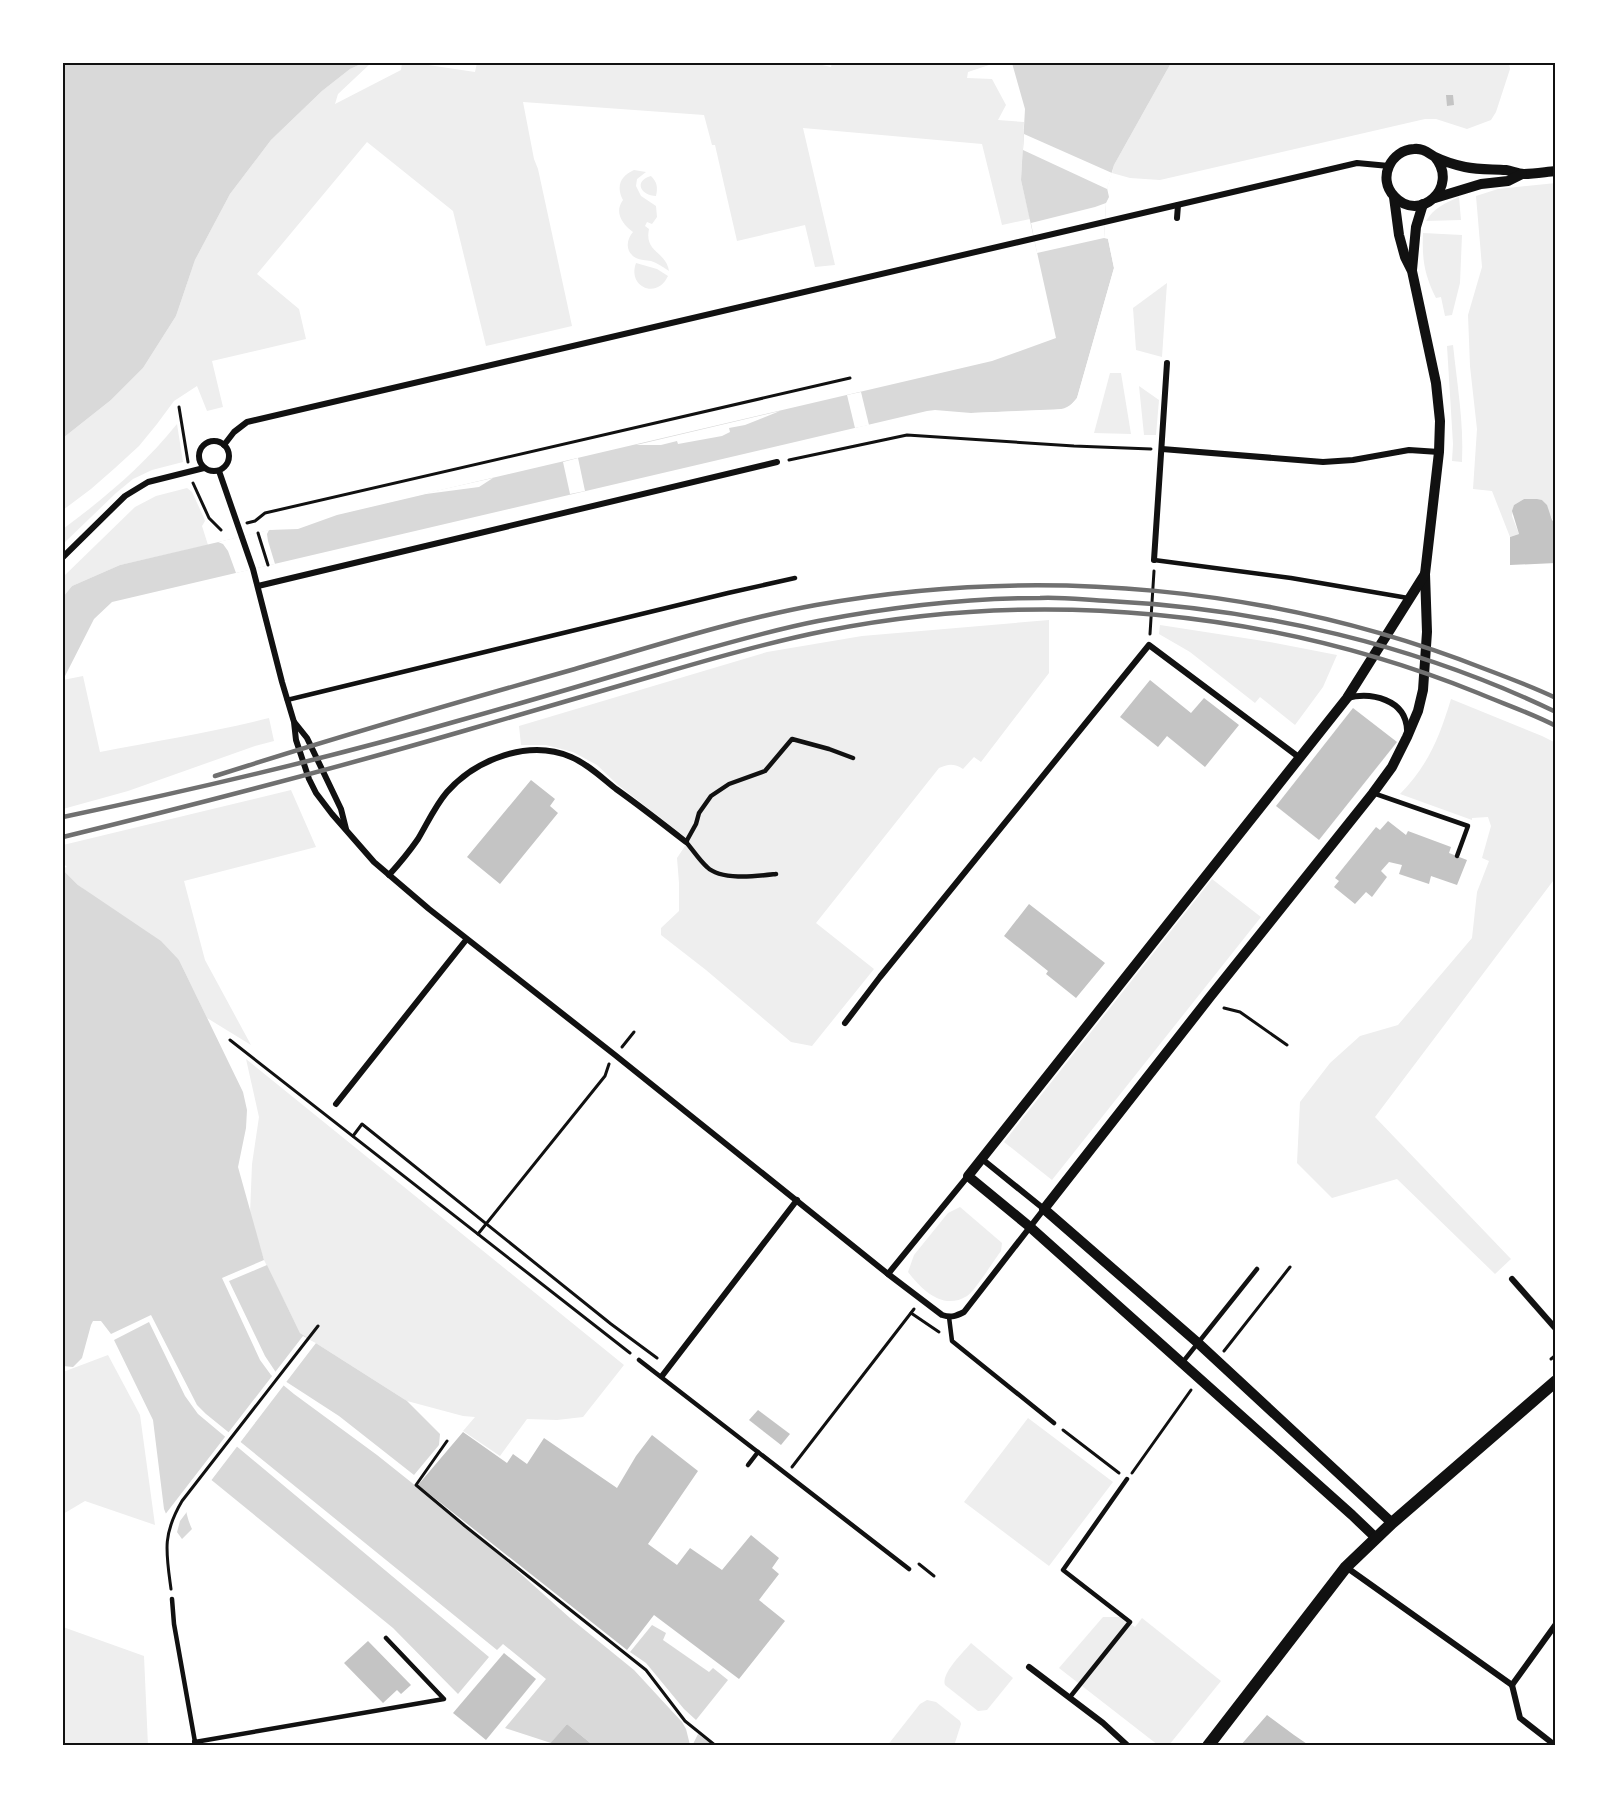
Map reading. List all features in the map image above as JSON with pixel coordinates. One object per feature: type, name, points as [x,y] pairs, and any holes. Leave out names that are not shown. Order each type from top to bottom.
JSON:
[{"type":"main road","points":[[1208,1746],[1346,1567],[1392,1522],[1556,1381]]},
{"type":"street","points":[[219,471],[258,586],[294,722],[296,740],[309,779],[321,800],[361,849],[466,940],[615,1055],[920,1300],[942,1315],[955,1317],[964,1312],[1392,767],[1418,711],[1423,690],[1427,632],[1425,574],[1439,452],[1440,421],[1436,383],[1412,271],[1405,257],[1399,235],[1394,197],[1386,179],[1389,166],[1396,156],[1412,149],[1424,150],[1435,157],[1464,167],[1507,170],[1522,174],[1556,171]]},
{"type":"street","points":[[1435,157],[1442,167],[1443,178],[1442,186],[1435,198]]},
{"type":"street","points":[[224,444],[247,422],[1357,163],[1389,166]]},
{"type":"street","points":[[1394,197],[1408,205],[1423,204],[1481,184],[1508,181],[1522,174]]},
{"type":"street","points":[[1412,271],[1416,226],[1423,204]]},
{"type":"street","points":[[1177,218],[1178,205]]},
{"type":"street","points":[[1154,560],[1167,363]]},
{"type":"street","points":[[216,441],[224,444],[229,459],[225,466],[219,471],[211,472],[204,468],[199,462],[198,453],[202,446],[216,441]]},
{"type":"street","points":[[1162,449],[1323,462],[1353,460],[1408,450],[1439,452]]},
{"type":"street","points":[[258,586],[777,462]]},
{"type":"street","points":[[63,557],[125,496],[148,482],[204,468]]},
{"type":"street","points":[[888,1274],[982,1159],[1347,698],[1425,574]]},
{"type":"street","points":[[845,1023],[1149,645],[1300,758]]},
{"type":"street","points":[[1347,698],[1359,695],[1386,700],[1403,715],[1407,724],[1407,737]]},
{"type":"street","points":[[294,722],[307,738],[341,809],[346,830]]},
{"type":"street","points":[[389,875],[406,857],[445,794],[461,778],[490,760],[509,754],[540,750],[565,755],[585,765],[686,842]]},
{"type":"street","points":[[336,1104],[466,940]]},
{"type":"street","points":[[982,1159],[1044,1209],[1198,1342],[1392,1522]]},
{"type":"street","points":[[968,1176],[1030,1227],[1376,1538]]},
{"type":"street","points":[[662,1376],[797,1200]]},
{"type":"street","points":[[1512,1279],[1556,1329]]},
{"type":"street","points":[[1346,1567],[1512,1685],[1520,1718],[1556,1746]]},
{"type":"street","points":[[1512,1685],[1556,1624]]},
{"type":"street","points":[[1029,1667],[1103,1723],[1128,1746]]},
{"type":"lane","points":[[1154,560],[1291,578],[1408,598]]},
{"type":"lane","points":[[287,700],[795,578]]},
{"type":"lane","points":[[776,874],[735,878],[708,869],[686,842],[699,813],[711,796],[729,784],[765,771],[792,739],[853,758]]},
{"type":"lane","points":[[1372,793],[1468,826],[1457,856]]},
{"type":"lane","points":[[1182,1363],[1257,1269]]},
{"type":"lane","points":[[949,1317],[952,1341],[1054,1423]]},
{"type":"lane","points":[[639,1360],[909,1569]]},
{"type":"lane","points":[[748,1465],[758,1452]]},
{"type":"lane","points":[[1070,1697],[1130,1622],[1063,1570],[1127,1479]]},
{"type":"lane","points":[[172,1599],[174,1624],[196,1744],[444,1699],[386,1638]]},
{"type":"path","points":[[255,521],[265,513],[850,378]]},
{"type":"path","points":[[179,407],[192,482],[209,518],[221,530]]},
{"type":"path","points":[[777,462],[907,435],[1074,446],[1162,449]]},
{"type":"path","points":[[258,533],[268,565]]},
{"type":"path","points":[[1149,645],[1154,560]]},
{"type":"path","points":[[1224,1008],[1240,1011],[1287,1046]]},
{"type":"path","points":[[478,1234],[604,1076],[608,1065],[634,1032]]},
{"type":"path","points":[[230,1041],[639,1360]]},
{"type":"path","points":[[353,1136],[362,1124]]},
{"type":"path","points":[[1229,1346],[1290,1268]]},
{"type":"path","points":[[792,1467],[920,1300]]},
{"type":"path","points":[[911,1313],[952,1341]]},
{"type":"path","points":[[172,1599],[166,1552],[167,1538],[173,1518],[183,1501],[318,1326]]},
{"type":"path","points":[[1551,1359],[1556,1355]]},
{"type":"path","points":[[1054,1423],[1127,1479],[1200,1379]]},
{"type":"path","points":[[447,1441],[416,1485],[646,1670],[685,1721],[716,1746]]},
{"type":"shaded area","points":[[63,63],[363,63],[350,69],[322,91],[271,140],[230,194],[195,260],[176,316],[143,368],[111,400],[63,438]]},
{"type":"shaded area","points":[[363,63],[371,63],[338,94],[335,104],[401,70],[402,63],[475,72],[477,63],[813,63],[831,67],[832,63],[992,64],[968,72],[967,78],[992,79],[1006,105],[998,120],[1024,122],[1021,180],[1030,219],[1002,225],[982,144],[803,128],[835,265],[815,267],[805,225],[737,241],[715,145],[712,145],[704,115],[523,102],[572,326],[486,346],[453,211],[367,142],[257,274],[299,309],[306,339],[212,361],[223,407],[207,411],[197,386],[174,401],[139,446],[91,489],[63,510],[63,438],[111,400],[143,368],[176,316],[195,260],[230,194],[271,140],[322,91],[350,69]]},
{"type":"shaded area","points":[[1012,63],[1171,63],[1114,165],[1107,188],[1109,197],[1106,203],[1104,238],[1108,239],[1114,268],[1077,398],[1070,405],[1054,410],[971,413],[927,411],[112,602],[94,619],[63,680],[63,597],[72,586],[120,565],[992,361],[1056,338],[1021,180],[1025,109]]},
{"type":"shaded area","points":[[1171,63],[1509,63],[1510,69],[1496,112],[1491,120],[1467,129],[1436,119],[1425,119],[1160,180],[1130,178],[1112,173],[1114,165]]},
{"type":"shaded area","points":[[634,170],[646,172],[637,179],[636,186],[641,196],[656,206],[657,217],[652,224],[647,222],[645,226],[649,229],[648,237],[652,248],[664,259],[669,271],[653,262],[636,258],[628,249],[628,242],[633,232],[620,217],[619,209],[623,200],[620,186],[625,175]]},
{"type":"shaded area","points":[[651,176],[655,180],[656,196],[646,194],[641,188],[642,181]]},
{"type":"shaded area","points":[[1556,183],[1556,524],[1542,500],[1524,499],[1514,505],[1512,516],[1519,534],[1510,537],[1492,491],[1473,489],[1477,429],[1470,366],[1468,315],[1482,267],[1476,196],[1498,189]]},
{"type":"shaded area","points":[[1459,197],[1461,220],[1426,221],[1440,206]]},
{"type":"shaded area","points":[[1423,233],[1462,235],[1460,283],[1452,315],[1445,316],[1441,297],[1436,298],[1426,274]]},
{"type":"shaded area","points":[[636,263],[657,269],[668,276],[657,287],[644,288],[636,279],[634,271]]},
{"type":"shaded area","points":[[1167,283],[1162,357],[1136,350],[1133,308]]},
{"type":"shaded area","points":[[1453,345],[1461,418],[1462,462],[1452,461],[1447,346]]},
{"type":"shaded area","points":[[1110,373],[1121,373],[1131,434],[1094,433]]},
{"type":"shaded area","points":[[1139,386],[1159,400],[1156,435],[1144,435]]},
{"type":"shaded area","points":[[177,424],[183,462],[152,470],[133,479],[63,544],[63,529],[123,480]]},
{"type":"shaded area","points":[[187,488],[192,492],[204,518],[202,526],[208,545],[120,565],[72,586],[63,597],[63,577],[135,507],[156,496]]},
{"type":"shaded area","points":[[1049,620],[1049,673],[981,762],[974,757],[963,769],[951,765],[939,768],[816,923],[874,969],[812,1046],[791,1042],[661,935],[661,928],[679,911],[677,858],[689,840],[618,785],[597,765],[573,752],[546,745],[521,745],[519,726],[767,652],[862,636]]},
{"type":"shaded area","points":[[1160,625],[1337,655],[1323,687],[1295,725],[1260,697],[1255,703],[1190,652],[1159,634]]},
{"type":"shaded area","points":[[83,676],[100,752],[269,718],[274,741],[128,791],[63,809],[63,680]]},
{"type":"shaded area","points":[[1451,699],[1556,743],[1556,877],[1375,1117],[1511,1259],[1495,1274],[1397,1179],[1332,1198],[1297,1163],[1300,1102],[1330,1063],[1360,1036],[1398,1025],[1472,938],[1477,892],[1489,861],[1482,858],[1491,826],[1488,817],[1472,818],[1472,820],[1400,794],[1419,772],[1432,750]]},
{"type":"shaded area","points":[[291,790],[316,847],[184,881],[205,960],[251,1045],[207,1018],[179,960],[78,885],[63,870],[67,867],[63,863],[63,845]]},
{"type":"shaded area","points":[[63,870],[78,885],[161,941],[179,960],[243,1092],[247,1110],[246,1128],[238,1167],[264,1260],[222,1278],[260,1360],[271,1375],[476,1534],[570,1618],[634,1670],[682,1722],[690,1745],[693,1744],[698,1734],[714,1746],[594,1746],[567,1724],[551,1743],[505,1728],[546,1679],[503,1644],[497,1650],[206,1414],[197,1405],[151,1315],[111,1334],[101,1321],[93,1321],[82,1358],[73,1367],[63,1366]]},
{"type":"shaded area","points":[[1212,879],[1261,917],[1052,1180],[1004,1142]]},
{"type":"shaded area","points":[[246,1059],[624,1365],[583,1417],[557,1420],[527,1419],[500,1456],[463,1431],[475,1417],[407,1401],[300,1333],[264,1260],[250,1214],[252,1164],[259,1117]]},
{"type":"shaded area","points":[[960,1207],[1002,1243],[1001,1251],[967,1296],[958,1300],[941,1300],[926,1291],[908,1272],[914,1255],[948,1213]]},
{"type":"shaded area","points":[[267,1265],[300,1333],[407,1401],[440,1434],[439,1445],[414,1475],[339,1416],[277,1374],[265,1356],[229,1281]]},
{"type":"shaded area","points":[[149,1322],[185,1396],[198,1414],[489,1657],[458,1694],[393,1628],[209,1478],[193,1479],[189,1484],[185,1504],[192,1529],[182,1539],[169,1521],[164,1509],[153,1420],[114,1340]]},
{"type":"shaded area","points":[[108,1355],[140,1415],[155,1525],[85,1501],[63,1514],[63,1372]]},
{"type":"shaded area","points":[[1028,1418],[1113,1482],[1049,1566],[964,1502]]},
{"type":"shaded area","points":[[1103,1617],[1120,1617],[1135,1627],[1142,1618],[1221,1681],[1169,1745],[1158,1745],[1059,1668]]},
{"type":"shaded area","points":[[652,1625],[666,1633],[663,1640],[709,1672],[713,1668],[728,1680],[696,1720],[646,1663],[630,1652]]},
{"type":"shaded area","points":[[63,1627],[144,1656],[148,1746],[63,1746]]},
{"type":"shaded area","points":[[971,1643],[1013,1678],[987,1710],[978,1711],[945,1685],[949,1669]]},
{"type":"shaded area","points":[[927,1700],[936,1702],[960,1721],[954,1746],[887,1746],[920,1704]]},
{"type":"pier","points":[[1024,134],[1112,173],[1107,189],[1023,150]]},
{"type":"pier","points":[[1106,203],[1104,238],[1037,253],[1031,223]]},
{"type":"pier","points":[[1108,239],[1111,239],[1117,269],[1080,399],[1074,407],[1065,412],[971,416],[971,413],[1065,409],[1077,398],[1114,268]]},
{"type":"pier","points":[[861,392],[869,425],[855,428],[847,395]]},
{"type":"pier","points":[[780,411],[745,425],[729,428],[730,432],[722,436],[678,444],[677,441],[661,445],[636,445]]},
{"type":"pier","points":[[578,458],[585,491],[570,494],[563,462]]},
{"type":"pier","points":[[493,478],[479,487],[426,494],[337,515],[298,529],[269,530],[281,525],[404,496]]},
{"type":"pier","points":[[269,530],[268,541],[275,564],[236,573],[228,551],[223,544],[218,542]]},
{"type":"pier","points":[[303,1336],[316,1343],[210,1482],[201,1480],[190,1486],[189,1509],[180,1521],[176,1536],[164,1516]]},
{"type":"building","points":[[1446,95],[1453,95],[1454,105],[1447,106]]},
{"type":"building","points":[[1524,499],[1542,500],[1547,505],[1552,520],[1556,524],[1556,563],[1510,565],[1510,537],[1519,534],[1512,511],[1514,505]]},
{"type":"building","points":[[1150,680],[1191,713],[1204,698],[1239,725],[1205,767],[1167,736],[1158,747],[1120,717]]},
{"type":"building","points":[[1353,708],[1397,742],[1319,840],[1276,806]]},
{"type":"building","points":[[531,780],[555,799],[550,806],[558,813],[500,884],[467,857]]},
{"type":"building","points":[[1388,821],[1406,835],[1408,831],[1451,847],[1449,853],[1467,860],[1457,885],[1431,876],[1429,884],[1399,874],[1402,865],[1389,862],[1381,871],[1387,877],[1372,897],[1366,892],[1355,904],[1334,887],[1339,881],[1335,878],[1376,827],[1380,830]]},
{"type":"building","points":[[1029,904],[1105,963],[1076,998],[1046,974],[1048,971],[1004,936]]},
{"type":"building","points":[[758,1410],[790,1434],[781,1445],[749,1420]]},
{"type":"building","points":[[463,1432],[507,1463],[513,1454],[527,1464],[544,1438],[617,1488],[652,1435],[698,1471],[648,1544],[677,1565],[690,1548],[722,1570],[751,1535],[779,1558],[772,1568],[779,1574],[759,1600],[785,1621],[739,1679],[654,1615],[627,1650],[418,1485]]},
{"type":"building","points":[[368,1641],[411,1685],[401,1694],[397,1690],[383,1703],[344,1663]]},
{"type":"building","points":[[504,1653],[536,1679],[486,1740],[453,1713]]},
{"type":"building","points":[[1267,1715],[1294,1735],[1310,1746],[1240,1746]]},
{"type":"building","points":[[567,1724],[594,1746],[548,1746]]},
{"type":"railway","points":[[215,776],[439,708],[755,618],[816,605],[900,593],[985,586],[1070,586],[1155,591],[1240,602],[1323,618],[1405,641],[1494,672],[1556,698]]},
{"type":"railway","points":[[63,817],[213,784],[362,747],[780,629],[928,604],[1012,598],[1167,605],[1281,622],[1338,634],[1394,650],[1503,688],[1556,712]]},
{"type":"railway","points":[[63,837],[366,759],[783,640],[907,618],[990,611],[1073,610],[1156,615],[1238,626],[1320,642],[1400,665],[1478,693],[1556,726]]}]
